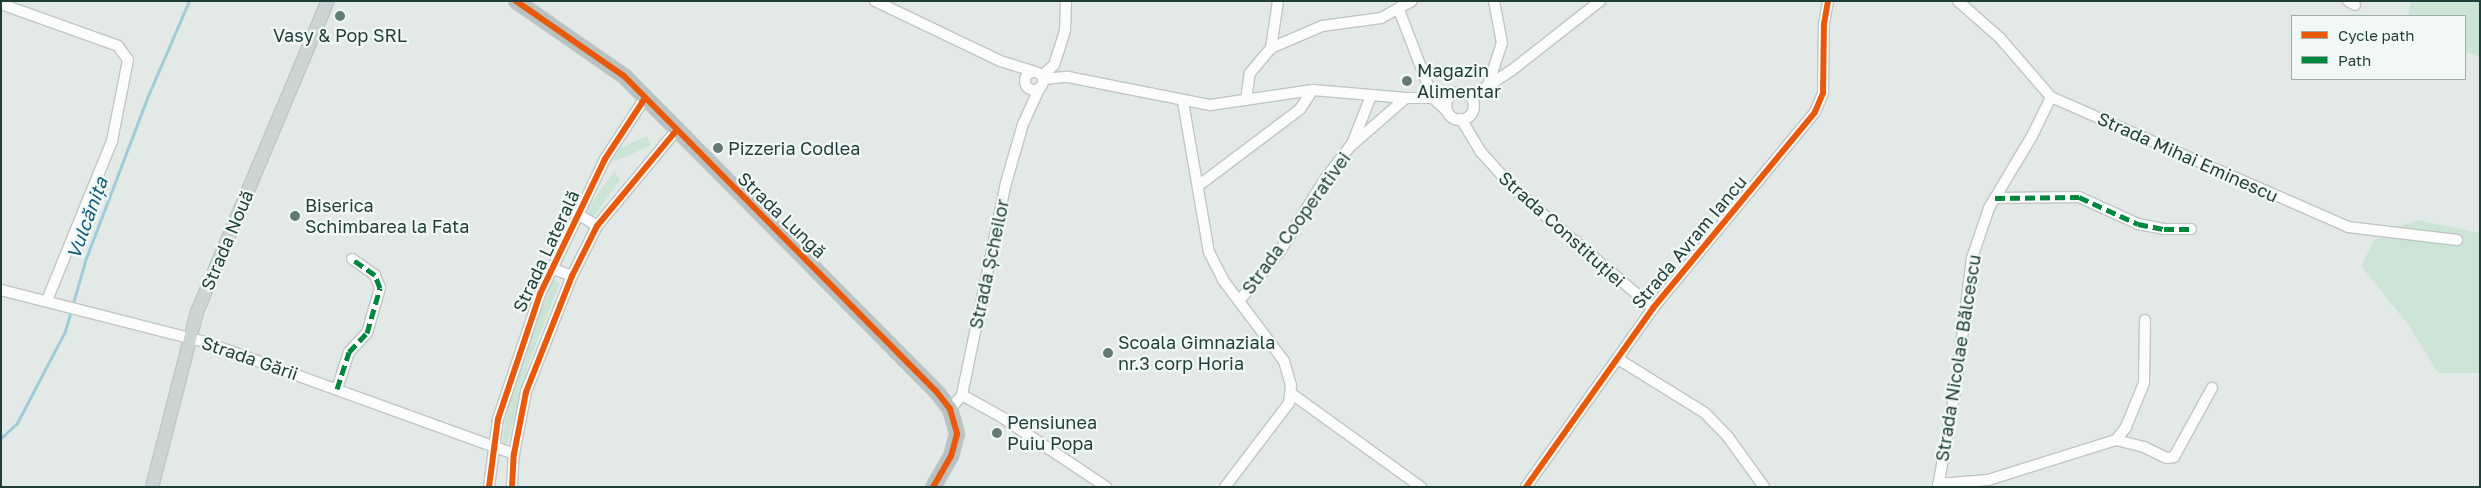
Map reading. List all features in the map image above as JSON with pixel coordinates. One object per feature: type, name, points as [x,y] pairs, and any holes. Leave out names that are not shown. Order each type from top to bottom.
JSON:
[{"type":"highway","name":"Strada Lungă","points":[[516,1],[604,60],[645,98],[676,131],[882,334],[950,409],[956,426],[956,443],[933,487]]},
{"type":"main road","name":"Strada Nouă","points":[[152,487],[189,337],[209,282],[328,1]]},
{"type":"street","points":[[875,1],[1039,78],[1068,77],[1183,102],[1210,105],[1313,90],[1406,98],[1433,98],[1464,92],[1471,97],[1473,110],[1461,120],[1452,117],[1433,98],[1400,10]]},
{"type":"street","name":"Strada Șcheilor","points":[[950,409],[962,395],[1000,210],[1026,116],[1039,78],[1054,65],[1060,50],[1066,24],[1066,1]]},
{"type":"street","points":[[1271,48],[1278,1]]},
{"type":"street","points":[[1246,100],[1250,74],[1271,48],[1322,26],[1367,22],[1400,10],[1412,1]]},
{"type":"street","points":[[1488,86],[1502,43],[1494,1]]},
{"type":"street","points":[[1471,97],[1600,1]]},
{"type":"street","name":"Strada Avram Iancu","points":[[1526,487],[1653,308],[1815,112],[1822,93],[1824,24],[1828,1]]},
{"type":"street","name":"Strada Mihai Eminescu","points":[[1958,1],[2000,38],[2051,97],[2348,226],[2457,240]]},
{"type":"street","points":[[1,4],[118,46],[128,60],[112,141],[47,300]]},
{"type":"street","points":[[1000,61],[1033,90],[1039,78]]},
{"type":"street","points":[[1025,84],[1028,73],[1039,78]]},
{"type":"street","name":"Strada Șcheilor","points":[[1025,84],[1026,116]]},
{"type":"street","points":[[1198,186],[1300,109],[1313,90]]},
{"type":"street","points":[[1447,110],[1446,103],[1453,94]]},
{"type":"street","name":"Strada Cooperativei","points":[[1352,144],[1371,96]]},
{"type":"street","name":"Strada Nicolae Bălcescu","points":[[1938,485],[1959,368],[1968,276],[1979,235],[1995,198],[2032,136],[2051,97]]},
{"type":"street","name":"Strada Laterală","points":[[489,487],[492,448],[518,352],[551,268],[613,146],[645,98]]},
{"type":"street","name":"Strada Cooperativei","points":[[1239,301],[1280,251],[1325,179],[1352,144],[1406,98]]},
{"type":"street","points":[[1183,102],[1208,252],[1218,272],[1287,367],[1292,394],[1282,412],[1225,487]]},
{"type":"street","name":"Strada Constituției","points":[[1461,120],[1481,152],[1515,190],[1653,308]]},
{"type":"street","name":"Strada Laterală","points":[[512,487],[514,454],[534,367],[572,276],[597,226],[676,131]]},
{"type":"street","points":[[1995,198],[2079,197],[2148,227],[2191,229]]},
{"type":"street","points":[[578,214],[597,226]]},
{"type":"street","points":[[337,389],[349,352],[367,334],[380,288],[375,275],[352,259]]},
{"type":"street","points":[[551,268],[572,276]]},
{"type":"street","name":"Strada Gării","points":[[1,290],[84,309],[189,337],[337,389],[492,448],[514,454]]},
{"type":"street","points":[[2116,440],[2126,427],[2144,383],[2145,320]]},
{"type":"street","points":[[1618,359],[1711,419],[1728,437],[1764,487]]},
{"type":"street","points":[[1938,485],[1988,480],[2116,440],[2144,447],[2167,458],[2174,457],[2212,388]]},
{"type":"street","points":[[1292,394],[1421,487]]},
{"type":"street","points":[[962,395],[1000,416],[1106,487]]},
{"type":"green space","points":[[2411,1],[2480,1],[2480,57],[2466,52],[2466,15],[2408,15]]},
{"type":"green space","points":[[647,136],[651,145],[615,161],[610,152]]},
{"type":"green space","points":[[614,171],[620,180],[593,218],[587,210]]},
{"type":"green space","points":[[2418,220],[2480,233],[2480,373],[2438,373],[2410,327],[2361,266],[2374,241],[2397,227]]},
{"type":"green space","points":[[553,280],[560,283],[529,362],[508,442],[502,445],[505,420],[522,358]]},
{"type":"waterway","name":"Vulcănița","points":[[1,438],[17,423],[65,331],[86,258],[147,98],[189,1]]},
{"type":"marked path","points":[[1995,198],[2079,197],[2138,224],[2164,229],[2191,229]]},
{"type":"marked path","points":[[337,389],[349,352],[367,333],[380,288],[375,275],[352,259]]},
{"type":"cycle path","points":[[516,1],[624,76],[936,391],[950,409],[957,434],[951,456],[933,487]]},
{"type":"cycle path","points":[[1526,487],[1653,308],[1815,112],[1823,93],[1824,24],[1828,1]]},
{"type":"cycle path","points":[[489,487],[498,419],[540,294],[605,159],[645,98]]},
{"type":"cycle path","points":[[512,487],[514,454],[526,392],[572,276],[597,226],[676,131]]},
{"type":"place","name":"Vasy & Pop SRL","points":[[340,16]]},
{"type":"place","name":"Magazin Alimentar","points":[[1407,81]]},
{"type":"place","name":"Pizzeria Codlea","points":[[718,148]]},
{"type":"place","name":"Biserica Schimbarea la Fata","points":[[295,216]]},
{"type":"place","name":"Scoala Gimnaziala nr.3 corp Horia","points":[[1108,353]]},
{"type":"place","name":"Pensiunea Puiu Popa","points":[[997,433]]}]
